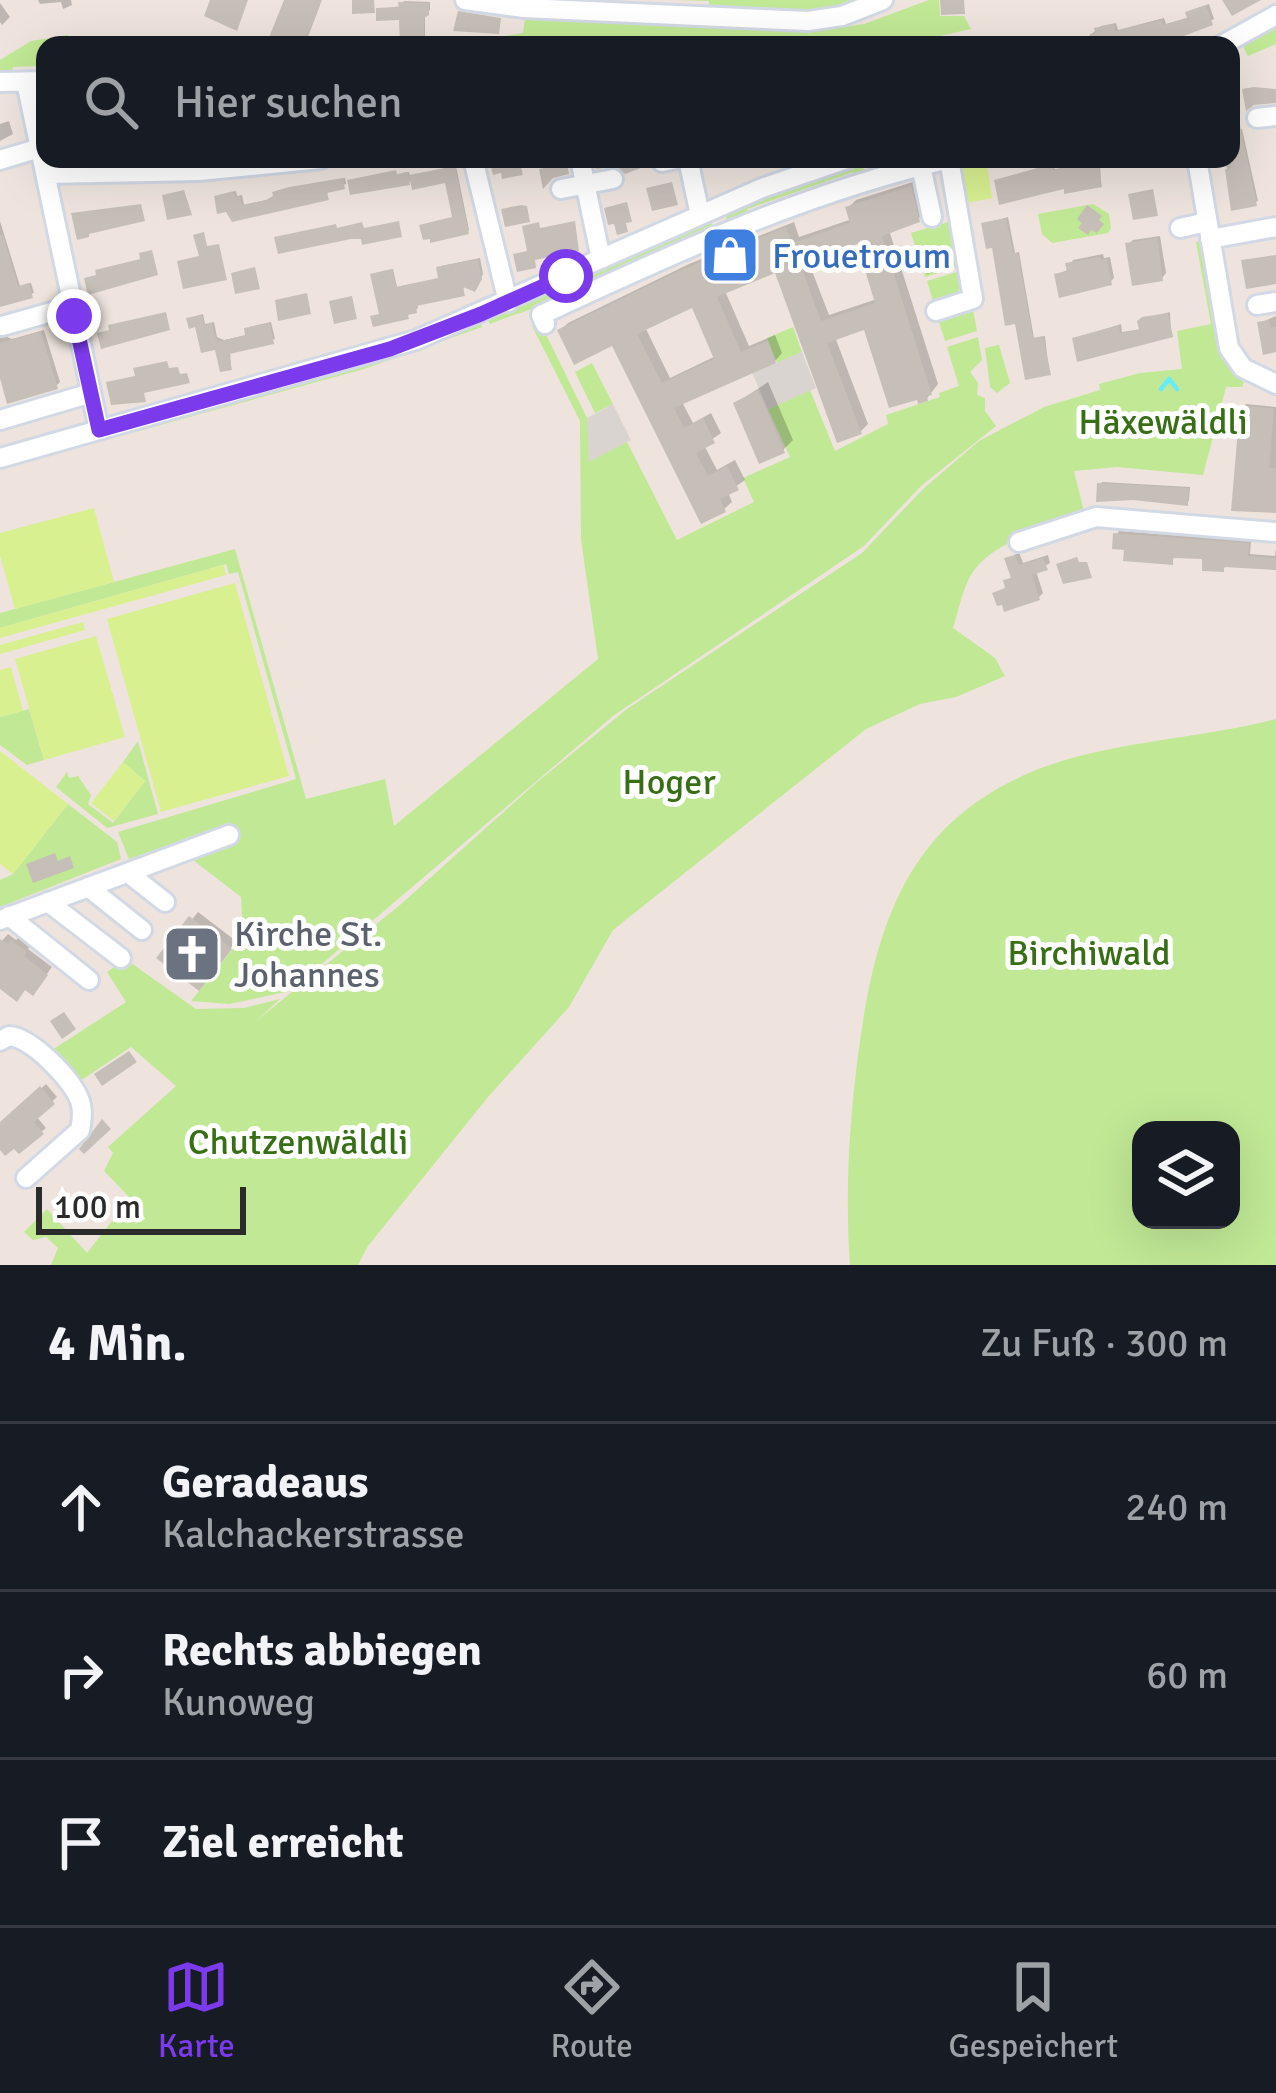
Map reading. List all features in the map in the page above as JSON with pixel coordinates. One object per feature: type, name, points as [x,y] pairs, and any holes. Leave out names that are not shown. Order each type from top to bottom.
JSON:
[{"type":"street","points":[[465,0],[524,8],[816,21],[883,0]]},
{"type":"street","points":[[1238,36],[1276,14]]},
{"type":"street","points":[[0,82],[35,81]]},
{"type":"street","points":[[0,160],[36,149]]},
{"type":"street","points":[[45,168],[99,430]]},
{"type":"street","points":[[46,174],[230,168]]},
{"type":"street","points":[[475,168],[508,302]]},
{"type":"street","points":[[582,168],[601,259]]},
{"type":"street","points":[[691,168],[706,212],[723,232]]},
{"type":"street","points":[[0,458],[376,353],[508,302],[706,212],[824,168]]},
{"type":"street","points":[[545,324],[541,315],[872,168]]},
{"type":"street","points":[[920,168],[932,217]]},
{"type":"street","points":[[936,311],[973,299],[951,168]]},
{"type":"street","points":[[1198,168],[1229,348],[1244,368],[1276,384]]},
{"type":"street","points":[[561,189],[613,179]]},
{"type":"street","points":[[1180,228],[1276,227]]},
{"type":"street","points":[[566,276],[576,299]]},
{"type":"street","points":[[2,326],[73,306]]},
{"type":"street","points":[[0,420],[91,393]]},
{"type":"street","points":[[1019,542],[1096,518],[1276,532]]},
{"type":"street","points":[[4,918],[229,836]]},
{"type":"street","points":[[128,873],[165,902]]},
{"type":"street","points":[[88,887],[142,930]]},
{"type":"street","points":[[48,902],[121,958]]},
{"type":"street","points":[[4,918],[89,980]]},
{"type":"street","points":[[0,1041],[9,1036],[29,1041],[80,1103],[80,1130],[26,1178]]},
{"type":"green space","points":[[679,0],[868,0],[829,13],[709,10],[709,1]]},
{"type":"green space","points":[[939,0],[940,16],[964,16],[971,29],[940,36],[506,36],[523,33],[525,18],[817,31],[864,24]]},
{"type":"green space","points":[[1276,22],[1276,44],[1248,56],[1241,43]]},
{"type":"green space","points":[[36,40],[36,66],[13,67],[12,79],[0,80],[0,60]]},
{"type":"green space","points":[[844,168],[865,170],[726,220],[727,211]]},
{"type":"green space","points":[[955,168],[987,168],[992,198],[966,203],[960,198]]},
{"type":"green space","points":[[1093,204],[1109,214],[1108,233],[1052,243],[1042,234],[1038,214]]},
{"type":"green space","points":[[706,220],[712,230],[703,234],[700,230],[579,288],[583,276]]},
{"type":"green space","points":[[955,220],[963,265],[925,277],[911,233]]},
{"type":"green space","points":[[1203,241],[1223,354],[1244,382],[1242,387],[1226,387],[1203,475],[1117,467],[1074,471],[1085,516],[1003,546],[977,567],[963,592],[953,628],[995,658],[1005,676],[956,697],[920,704],[866,729],[613,930],[569,1007],[488,1097],[368,1246],[358,1265],[51,1265],[58,1248],[46,1237],[33,1240],[24,1232],[47,1209],[87,1253],[130,1198],[104,1171],[113,1153],[108,1147],[176,1086],[131,1047],[74,1085],[46,1054],[126,1002],[107,972],[119,964],[125,970],[131,963],[196,1009],[244,1008],[280,999],[256,1021],[400,905],[627,709],[862,553],[923,489],[979,441],[1044,407],[1100,390],[1099,384],[1182,369],[1177,331],[1211,324],[1196,242]]},
{"type":"green space","points":[[963,270],[958,294],[935,308],[927,281]]},
{"type":"green space","points":[[554,288],[563,289],[566,296],[490,324],[487,318]]},
{"type":"green space","points":[[972,304],[977,331],[945,341],[937,316]]},
{"type":"green space","points":[[537,316],[588,420],[589,461],[627,442],[677,540],[754,502],[743,478],[790,457],[768,409],[810,390],[835,451],[888,424],[886,415],[959,386],[947,347],[978,337],[982,360],[970,372],[978,383],[977,395],[985,398],[985,411],[996,426],[921,486],[864,546],[613,716],[290,991],[230,1004],[191,1001],[243,936],[241,897],[193,860],[238,843],[229,823],[129,859],[118,832],[296,779],[238,572],[229,574],[226,564],[0,628],[0,613],[235,549],[306,799],[385,779],[394,826],[598,659],[581,539],[580,421],[532,326]]},
{"type":"green space","points":[[480,322],[482,327],[364,369],[128,434],[127,429]]},
{"type":"green space","points":[[793,327],[802,352],[777,363],[767,338]]},
{"type":"green space","points":[[999,345],[1010,383],[997,393],[990,387],[985,348]]},
{"type":"green space","points":[[592,363],[613,404],[595,413],[575,372]]},
{"type":"green space","points":[[94,508],[114,582],[15,609],[0,556],[0,533]]},
{"type":"green space","points":[[223,565],[226,575],[0,638],[0,628]]},
{"type":"green space","points":[[235,583],[289,776],[161,812],[107,619]]},
{"type":"green space","points":[[83,622],[85,630],[0,654],[0,645]]},
{"type":"green space","points":[[96,636],[125,737],[44,760],[15,659]]},
{"type":"green space","points":[[11,667],[23,711],[0,717],[0,670]]},
{"type":"green space","points":[[29,709],[44,760],[27,765],[0,745],[0,717]]},
{"type":"green space","name":"Birchiwald","points":[[1276,719],[1276,1265],[850,1265],[850,1134],[865,1008],[888,920],[906,882],[929,846],[960,815],[997,789],[1044,767],[1101,751]]},
{"type":"green space","points":[[138,741],[158,814],[107,828],[56,787],[67,772],[69,778],[78,776],[91,795],[88,804],[113,823],[145,781],[123,762]]},
{"type":"green space","points":[[0,751],[68,804],[13,874],[0,864]]},
{"type":"green space","points":[[123,762],[145,781],[114,821],[91,803]]},
{"type":"green space","points":[[68,804],[117,842],[121,859],[0,907],[0,880],[13,874]]},
{"type":"shaded area","points":[[802,352],[816,388],[768,409],[752,373]]},
{"type":"shaded area","points":[[613,404],[631,440],[589,462],[587,418]]},
{"type":"building","points":[[210,0],[248,0],[237,31],[204,16]]},
{"type":"building","points":[[284,0],[322,0],[308,36],[270,36]]},
{"type":"building","points":[[352,0],[374,0],[375,13],[352,14]]},
{"type":"building","points":[[940,0],[964,0],[965,14],[941,15]]},
{"type":"building","points":[[1222,0],[1261,0],[1232,16]]},
{"type":"building","points":[[398,2],[429,3],[424,36],[400,36],[399,20],[376,21],[376,8],[399,7]]},
{"type":"building","points":[[1206,5],[1213,25],[1184,36],[1090,36],[1094,28],[1114,24],[1115,31],[1162,20],[1163,25],[1187,18],[1185,12]]},
{"type":"building","points":[[458,11],[501,18],[499,34],[453,31]]},
{"type":"building","points":[[1242,89],[1276,89],[1276,103],[1254,105],[1246,111]]},
{"type":"building","points":[[1240,125],[1257,206],[1231,211],[1225,169],[1240,168]]},
{"type":"building","points":[[455,168],[469,234],[430,243],[430,239],[423,240],[419,225],[452,217],[445,183],[412,190],[409,175]]},
{"type":"building","points":[[491,168],[521,168],[523,175],[502,179],[501,173],[493,175]]},
{"type":"building","points":[[568,168],[569,174],[553,178],[543,189],[539,169]]},
{"type":"building","points":[[1038,168],[1099,168],[1102,187],[1064,194],[1064,189],[999,205],[994,180]]},
{"type":"building","points":[[396,170],[397,174],[408,172],[410,185],[350,195],[347,180]]},
{"type":"building","points":[[343,178],[345,189],[327,193],[329,200],[232,222],[226,212],[217,214],[214,196],[234,191],[242,205],[266,200],[272,192],[289,187]]},
{"type":"building","points":[[672,182],[678,205],[652,211],[646,188]]},
{"type":"building","points":[[911,186],[920,222],[882,236],[932,395],[927,396],[928,401],[889,408],[864,330],[827,343],[862,434],[837,443],[775,273],[717,297],[741,352],[768,341],[776,363],[674,408],[684,428],[703,418],[715,443],[696,453],[708,476],[727,466],[739,490],[720,499],[726,512],[701,524],[612,346],[574,365],[557,330],[679,271],[786,227],[792,243],[850,223],[845,207]],"holes":[[[857,244],[875,303],[821,321],[800,264]],[[692,308],[714,359],[662,383],[637,334]]]},
{"type":"building","points":[[1153,189],[1158,216],[1133,220],[1128,194]]},
{"type":"building","points":[[184,190],[192,215],[167,220],[162,195]]},
{"type":"building","points":[[627,202],[632,222],[626,223],[628,232],[617,235],[614,224],[608,225],[604,208]]},
{"type":"building","points":[[141,204],[145,221],[77,240],[71,213]]},
{"type":"building","points":[[1087,205],[1102,216],[1099,220],[1104,224],[1088,235],[1078,228],[1082,223],[1077,219]]},
{"type":"building","points":[[527,206],[530,222],[505,227],[501,209]]},
{"type":"building","points":[[1006,218],[1013,253],[1018,253],[1033,338],[1043,336],[1051,375],[1025,380],[1015,324],[1005,326],[992,248],[986,249],[981,223]]},
{"type":"building","points":[[399,221],[402,237],[362,245],[361,239],[351,239],[278,254],[274,237],[336,224],[337,228],[362,222],[364,228]]},
{"type":"building","points":[[575,221],[579,251],[535,260],[536,268],[517,272],[513,254],[527,251],[522,226],[539,222],[540,228]]},
{"type":"building","points":[[204,232],[207,246],[219,244],[227,280],[183,289],[177,261],[199,256],[193,235]]},
{"type":"building","points":[[0,235],[18,286],[29,283],[33,298],[0,307]]},
{"type":"building","points":[[1157,238],[1163,281],[1132,286],[1125,243]]},
{"type":"building","points":[[152,250],[158,275],[88,295],[84,278],[96,275],[95,270],[140,259],[139,253]]},
{"type":"building","points":[[1276,255],[1276,284],[1246,289],[1241,260]]},
{"type":"building","points":[[478,259],[482,279],[475,292],[463,287],[465,296],[416,306],[417,313],[408,315],[409,319],[373,327],[370,316],[379,314],[370,274],[392,269],[396,287],[438,278],[436,267]]},
{"type":"building","points":[[1107,259],[1112,285],[1059,298],[1054,274],[1067,271],[1065,263]]},
{"type":"building","points":[[255,267],[260,289],[235,294],[231,273]]},
{"type":"building","points":[[307,293],[311,314],[278,321],[275,300]]},
{"type":"building","points":[[352,296],[357,319],[334,324],[329,301]]},
{"type":"building","points":[[166,312],[170,330],[101,349],[97,333],[109,330],[108,325]]},
{"type":"building","points":[[1168,313],[1173,337],[1077,362],[1072,338],[1119,325],[1120,333],[1139,330],[1137,321],[1142,317]]},
{"type":"building","points":[[202,315],[204,325],[212,323],[221,341],[245,335],[244,328],[270,323],[274,344],[229,354],[232,370],[220,372],[215,350],[201,353],[195,327],[189,329],[186,318]]},
{"type":"building","points":[[1269,320],[1271,328],[1276,327],[1276,352],[1263,355],[1257,322]]},
{"type":"building","points":[[41,332],[58,389],[7,404],[0,378],[0,343]]},
{"type":"building","points":[[167,361],[169,368],[187,373],[190,383],[144,393],[146,402],[111,405],[106,382],[135,376],[133,368]]},
{"type":"building","points":[[758,390],[785,453],[759,464],[733,403]]},
{"type":"building","points":[[1240,406],[1274,408],[1269,468],[1276,468],[1276,513],[1231,511]]},
{"type":"building","points":[[1097,483],[1189,488],[1188,506],[1133,500],[1096,502]]},
{"type":"building","points":[[1113,533],[1249,543],[1248,556],[1276,558],[1276,570],[1224,567],[1224,572],[1202,571],[1202,559],[1173,558],[1173,565],[1123,561],[1124,550],[1112,549]]},
{"type":"building","points":[[1015,555],[1019,565],[1043,558],[1048,570],[1032,575],[1040,600],[1004,612],[992,593],[1005,588],[1003,580],[1011,578],[1004,558]]},
{"type":"building","points":[[1077,557],[1087,562],[1092,578],[1063,584],[1056,564]]},
{"type":"building","points":[[55,853],[58,861],[70,856],[74,868],[33,883],[26,864]]},
{"type":"building","points":[[189,916],[232,949],[199,991],[156,958]]},
{"type":"building","points":[[0,939],[8,944],[11,940],[27,952],[24,956],[48,975],[33,996],[25,990],[17,1002],[0,989]]},
{"type":"building","points":[[64,1012],[76,1029],[62,1039],[50,1021]]},
{"type":"building","points":[[129,1051],[137,1062],[102,1086],[94,1074]]},
{"type":"building","points":[[40,1086],[55,1104],[34,1122],[44,1134],[19,1154],[14,1149],[5,1156],[0,1150],[0,1122]]},
{"type":"building","points":[[102,1119],[111,1129],[84,1154],[79,1149]]},
{"type":"waterway","points":[[1161,389],[1169,379],[1177,389]]},
{"type":"place","name":"Frouetroum","points":[[730,255]]},
{"type":"place","name":"Kirche St. Johannes","points":[[192,954]]},
{"type":"route","points":[[74,316],[99,430],[390,349],[566,276]]},
{"type":"park label","name":"Häxewäldli","points":[[1163,421]]},
{"type":"park label","name":"Hoger","points":[[669,781]]},
{"type":"park label","name":"Chutzenwäldli","points":[[298,1141]]}]
